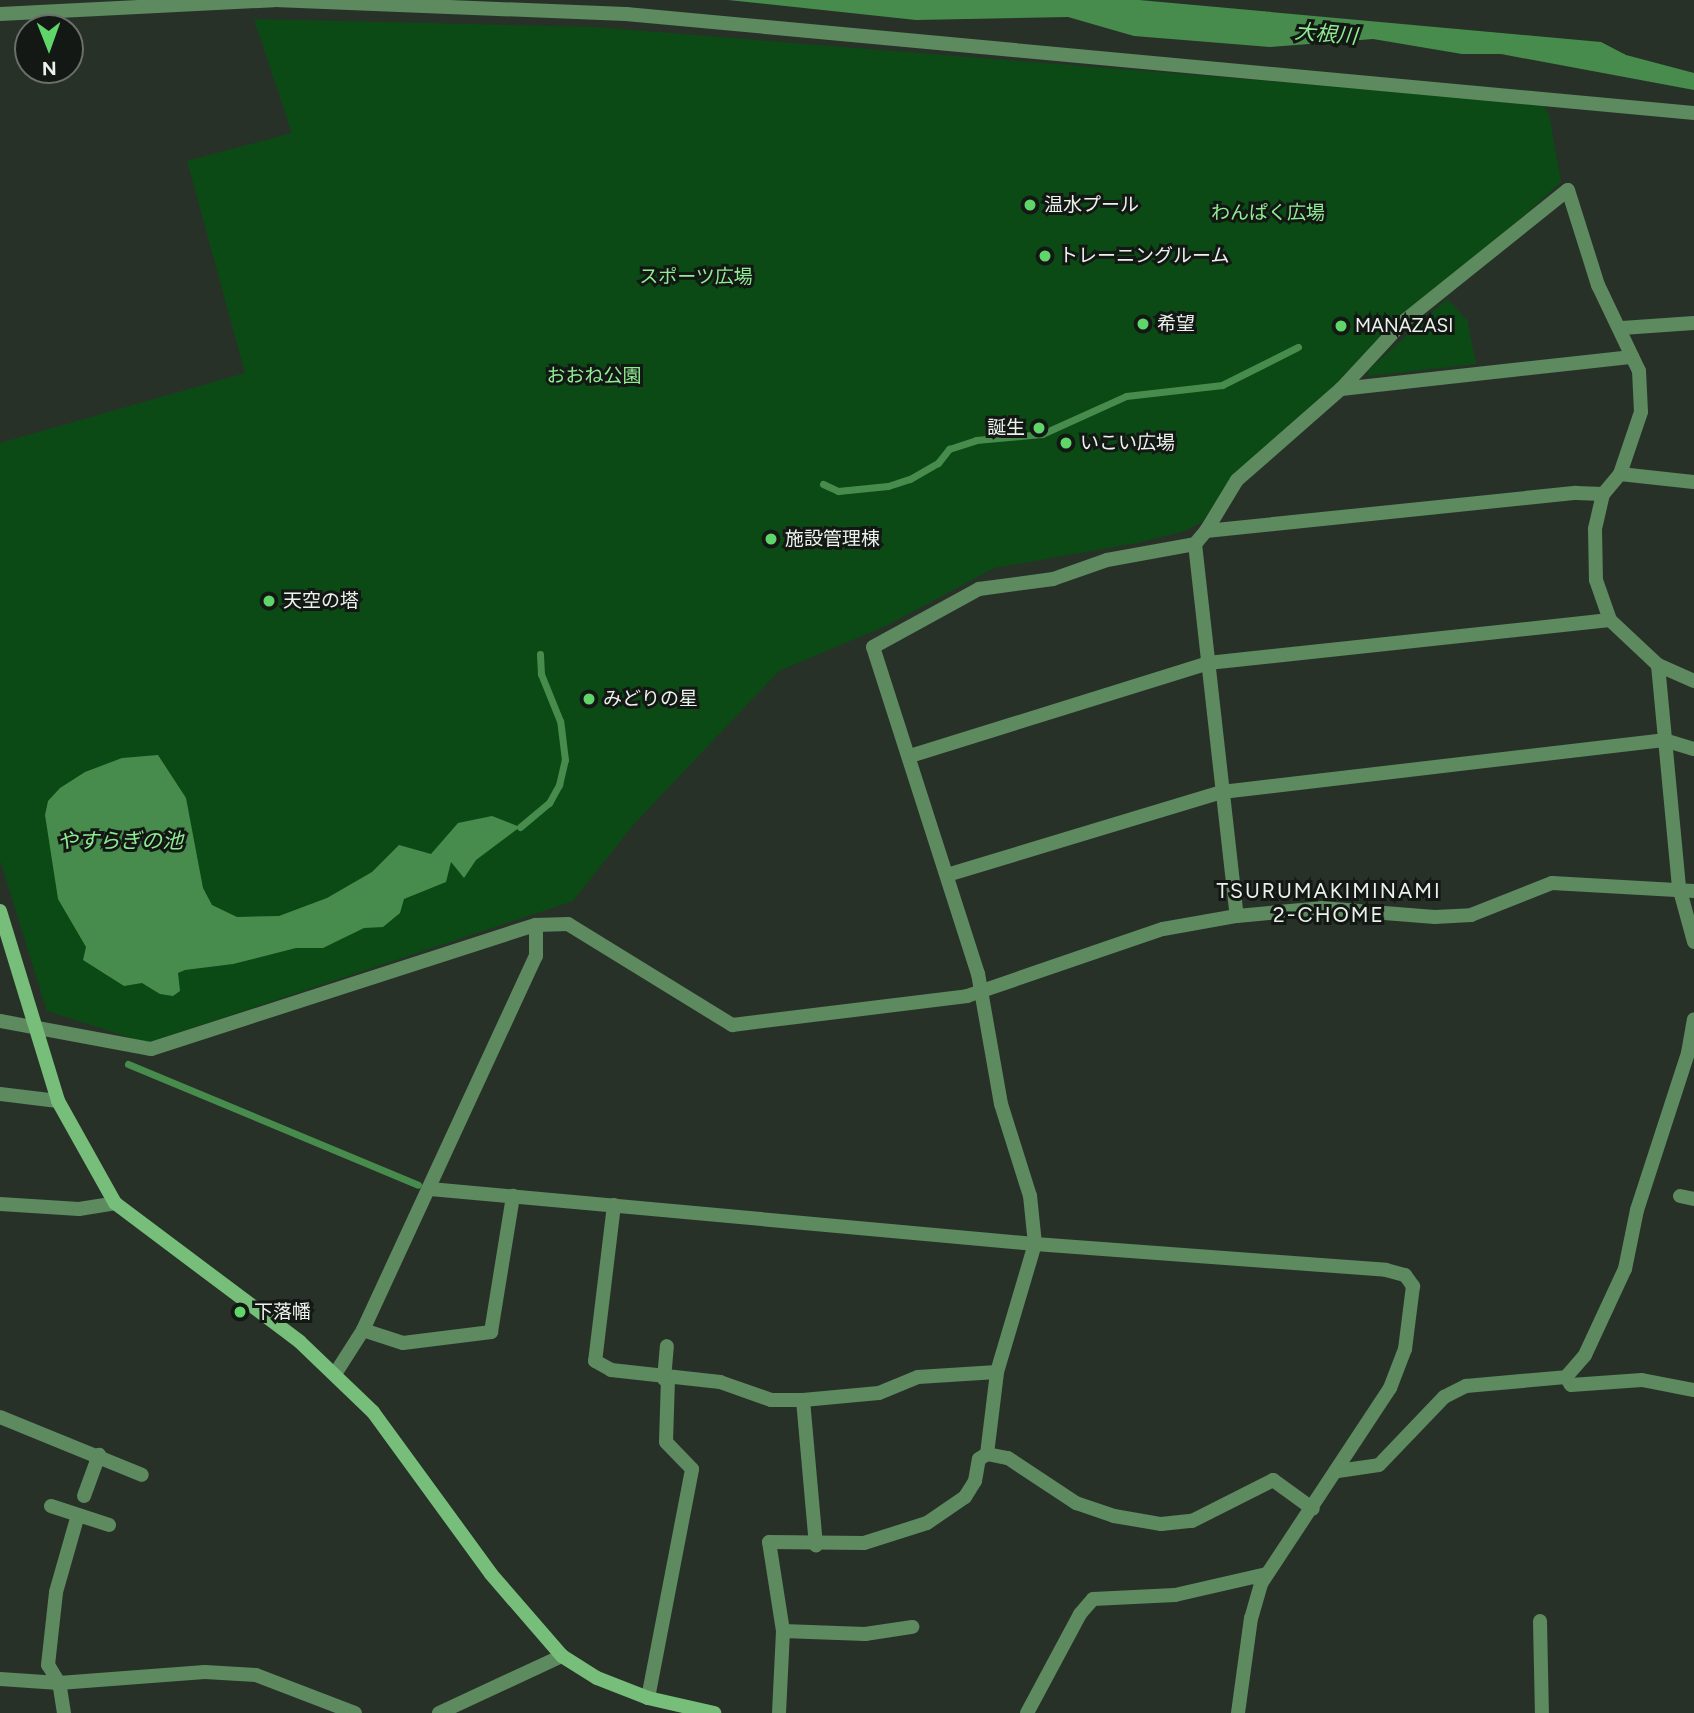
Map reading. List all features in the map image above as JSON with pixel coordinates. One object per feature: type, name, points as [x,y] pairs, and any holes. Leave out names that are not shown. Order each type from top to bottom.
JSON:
[{"type":"main road","points":[[0,911],[58,1101],[115,1203],[300,1342],[373,1412],[491,1574],[562,1656],[597,1678],[648,1698],[714,1713]]},
{"type":"street","points":[[0,14],[275,0],[626,14],[1694,113]]},
{"type":"street","points":[[987,1454],[997,1372],[1035,1244],[1030,1196],[1001,1104],[982,990],[910,756],[873,647],[979,589],[1053,579],[1107,560],[1195,544],[1237,480],[1341,389],[1403,322],[1568,190],[1598,285],[1622,328],[1639,371],[1641,412],[1619,474],[1603,494],[1595,529],[1596,580],[1610,620],[1658,665],[1694,681]]},
{"type":"street","points":[[1622,328],[1694,323]]},
{"type":"street","points":[[1341,389],[1632,357]]},
{"type":"street","points":[[1619,474],[1694,482]]},
{"type":"street","points":[[1206,530],[1576,493],[1603,494]]},
{"type":"street","points":[[1195,544],[1237,916]]},
{"type":"street","points":[[910,756],[1208,663],[1610,620]]},
{"type":"street","points":[[1658,665],[1679,887],[1694,942]]},
{"type":"street","points":[[947,875],[1223,792],[1664,740],[1694,749]]},
{"type":"street","points":[[0,1021],[151,1049],[536,925],[568,924],[732,1025],[967,996],[1163,929],[1237,916],[1321,908],[1435,917],[1471,915],[1552,883],[1679,887],[1694,891]]},
{"type":"street","points":[[335,1374],[363,1330],[536,956],[536,925]]},
{"type":"street","points":[[1338,1471],[1379,1465],[1444,1397],[1466,1386],[1566,1377],[1585,1355],[1619,1287],[1637,1210],[1688,1054],[1694,1020]]},
{"type":"street","points":[[0,1094],[58,1101]]},
{"type":"street","points":[[430,1189],[1405,1275],[1413,1286],[1405,1349],[1390,1388],[1313,1509],[1267,1574],[1251,1618],[1238,1713]]},
{"type":"street","points":[[363,1330],[403,1343],[491,1332],[513,1196]]},
{"type":"street","points":[[0,1204],[79,1209],[115,1203]]},
{"type":"street","points":[[614,1205],[595,1361],[611,1370],[666,1379],[720,1382],[771,1400],[879,1393],[918,1377],[997,1372]]},
{"type":"street","points":[[648,1698],[692,1469],[666,1442],[667,1346]]},
{"type":"street","points":[[1566,1377],[1571,1385],[1642,1380],[1694,1390]]},
{"type":"street","points":[[803,1400],[816,1545]]},
{"type":"street","points":[[0,1417],[99,1455],[142,1475]]},
{"type":"street","points":[[779,1713],[783,1632],[769,1542],[816,1545],[864,1543],[927,1523],[965,1497],[975,1481],[979,1459],[987,1454],[1008,1458],[1076,1503],[1114,1516],[1161,1524],[1192,1521],[1273,1480],[1313,1509]]},
{"type":"street","points":[[84,1496],[99,1455]]},
{"type":"street","points":[[51,1506],[109,1525]]},
{"type":"street","points":[[65,1713],[59,1683],[48,1665],[57,1592],[78,1515]]},
{"type":"street","points":[[1027,1713],[1074,1623],[1093,1599],[1175,1595],[1267,1574]]},
{"type":"street","points":[[1540,1621],[1542,1713]]},
{"type":"street","points":[[783,1632],[865,1634],[912,1627]]},
{"type":"street","points":[[439,1713],[562,1656]]},
{"type":"street","points":[[0,1679],[59,1683],[205,1672],[256,1675],[355,1713]]},
{"type":"green space","name":"おおね公園","points":[[254,19],[595,27],[1542,103],[1549,114],[1561,182],[1234,477],[1202,522],[1185,531],[1137,543],[994,568],[888,625],[779,671],[634,824],[573,901],[147,1043],[47,1011],[0,860],[0,443],[245,373],[187,161],[292,133]]},
{"type":"green space","points":[[1447,299],[1467,320],[1476,364],[1369,376],[1368,370]]},
{"type":"water","name":"大根川","points":[[728,0],[1139,0],[1601,42],[1626,55],[1694,73],[1694,90],[1501,54],[1462,54],[1373,39],[1270,47],[1134,36],[1068,17],[916,20]]},
{"type":"water","name":"やすらぎの池","points":[[158,755],[186,798],[203,888],[212,905],[237,917],[279,916],[327,898],[372,872],[399,845],[431,854],[458,823],[492,816],[520,827],[476,860],[464,878],[451,862],[446,882],[404,899],[400,913],[383,927],[364,928],[323,948],[296,948],[233,964],[185,970],[178,973],[180,991],[173,996],[160,994],[142,983],[124,986],[83,960],[86,947],[58,899],[45,815],[48,801],[60,788],[85,772],[122,758]]},
{"type":"waterway","points":[[823,484],[838,491],[888,486],[910,479],[938,463],[949,449],[976,440],[1042,434],[1126,396],[1222,385],[1298,347]]},
{"type":"waterway","points":[[520,827],[549,803],[559,785],[565,760],[560,721],[541,674],[540,654]]},
{"type":"waterway","points":[[128,1064],[418,1185]]},
{"type":"place","name":"温水プール","points":[[1030,205]]},
{"type":"place","name":"トレーニングルーム","points":[[1045,256]]},
{"type":"place","name":"希望","points":[[1143,324]]},
{"type":"place","name":"MANAZASI","points":[[1341,326]]},
{"type":"place","name":"誕生","points":[[1039,428]]},
{"type":"place","name":"いこい広場","points":[[1066,443]]},
{"type":"place","name":"施設管理棟","points":[[771,539]]},
{"type":"place","name":"天空の塔","points":[[269,601]]},
{"type":"place","name":"みどりの星","points":[[589,699]]},
{"type":"place","name":"下落幡","points":[[240,1312]]},
{"type":"district","name":"TSURUMAKIMINAMI 2-CHOME","points":[[1329,903]]},
{"type":"park label","name":"わんぱく広場","points":[[1268,213]]},
{"type":"park label","name":"スポーツ広場","points":[[696,277]]}]
